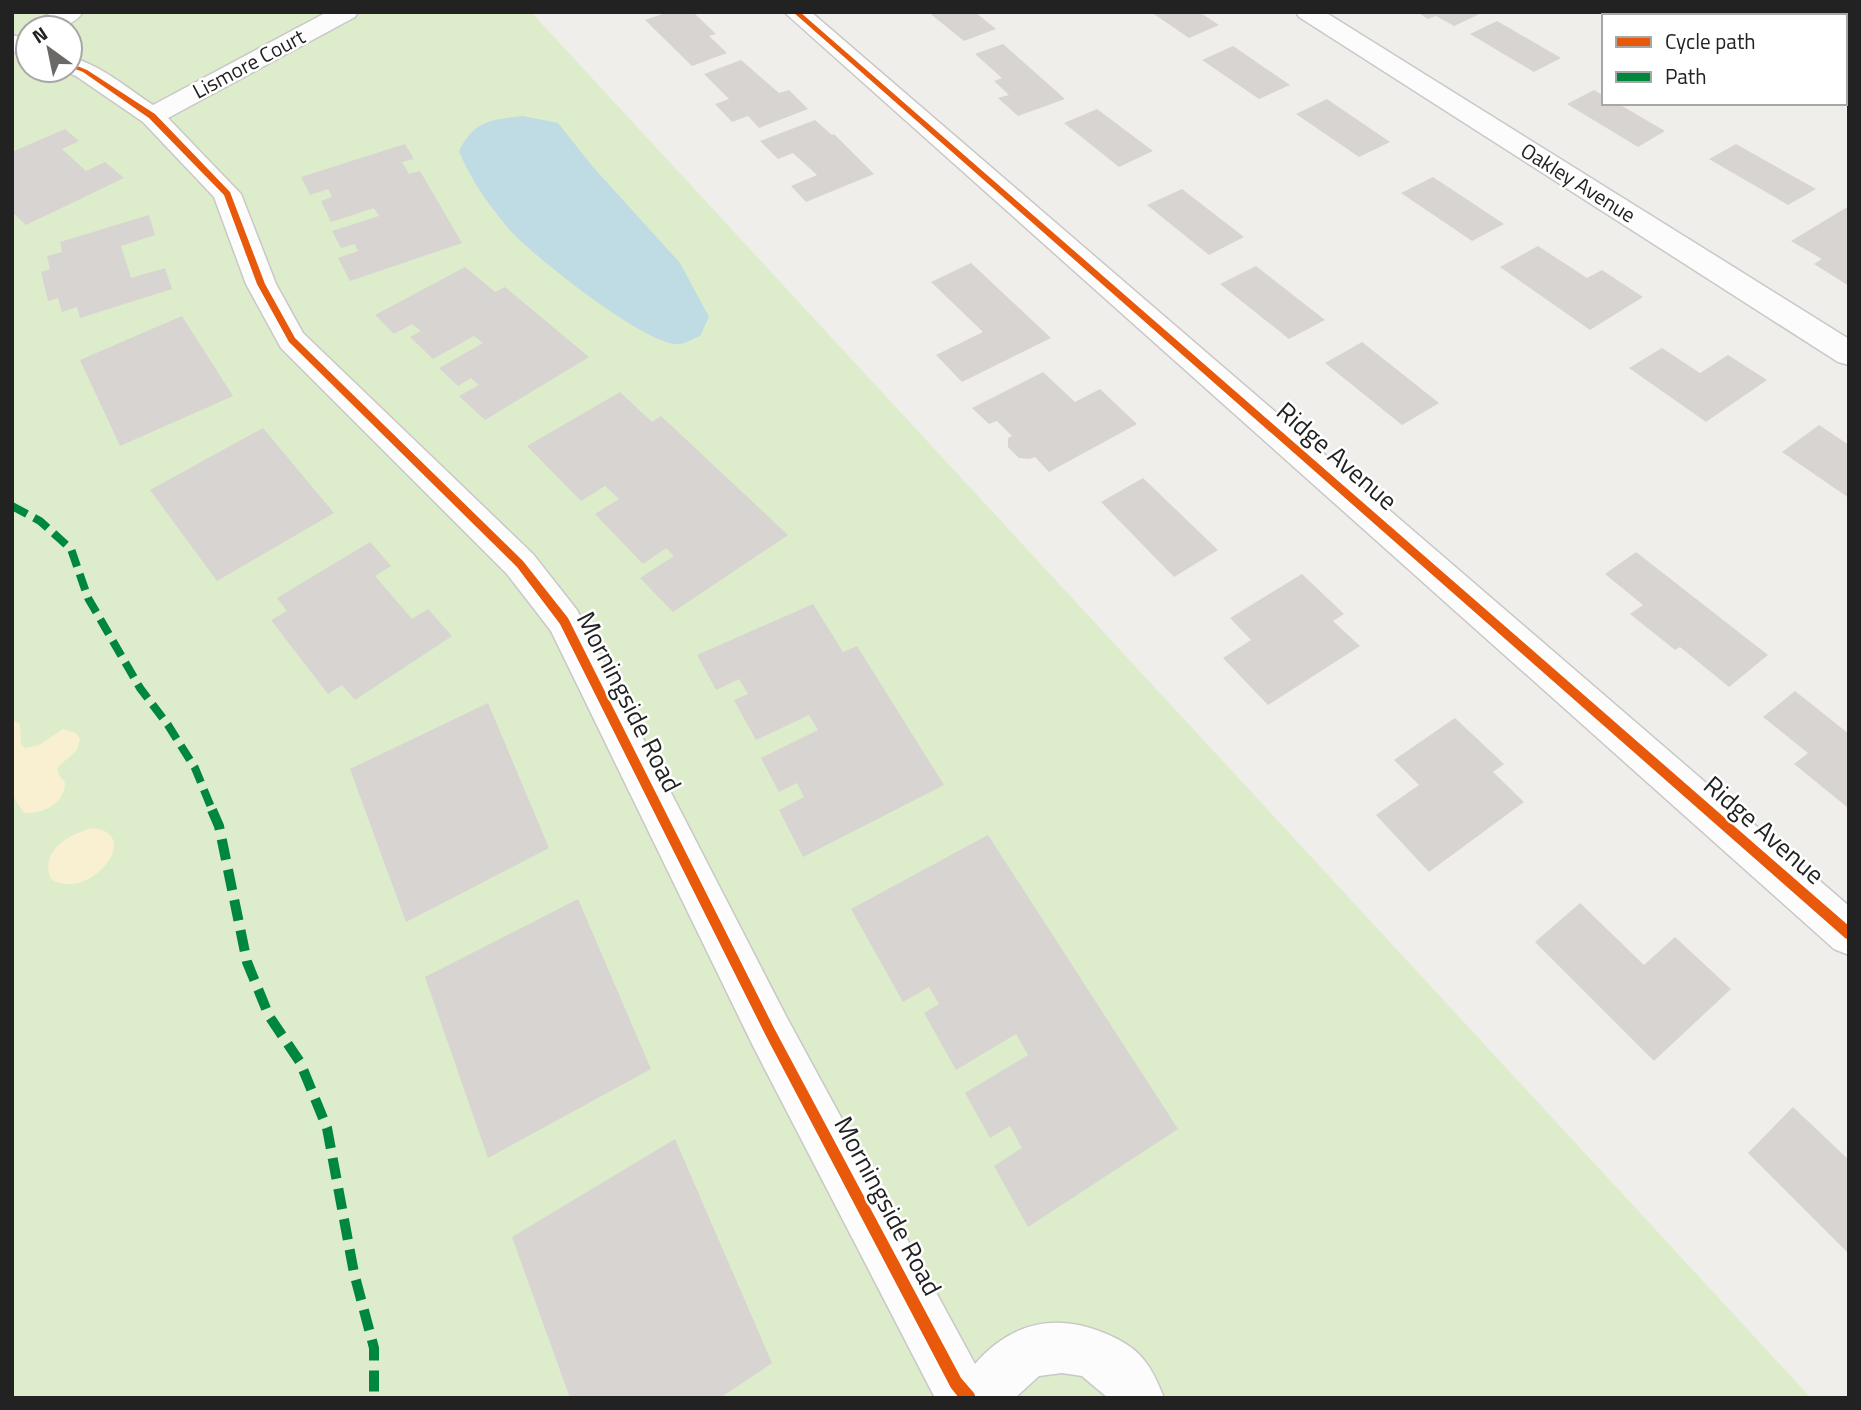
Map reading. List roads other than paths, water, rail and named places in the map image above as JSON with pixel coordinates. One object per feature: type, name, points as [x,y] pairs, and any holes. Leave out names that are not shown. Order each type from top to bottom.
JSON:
[{"type":"street","name":"Lismore Court","points":[[152,116],[346,12]]},
{"type":"street","name":"Ridge Avenue","points":[[796,12],[1849,934]]},
{"type":"street","name":"Oakley Avenue","points":[[1308,12],[1849,354]]},
{"type":"street","name":"Morningside Road","points":[[84,71],[152,116],[227,194],[261,284],[292,340],[520,564],[564,621],[770,1032],[956,1383],[969,1398]]},
{"type":"street","points":[[986,1398],[1000,1374],[1026,1353],[1059,1345],[1093,1352],[1124,1375],[1138,1398]]},
{"type":"water","points":[[523,116],[558,123],[593,167],[680,263],[709,317],[700,336],[680,344],[665,342],[644,332],[591,298],[540,258],[508,228],[474,182],[459,151],[471,133],[485,123]]}]
